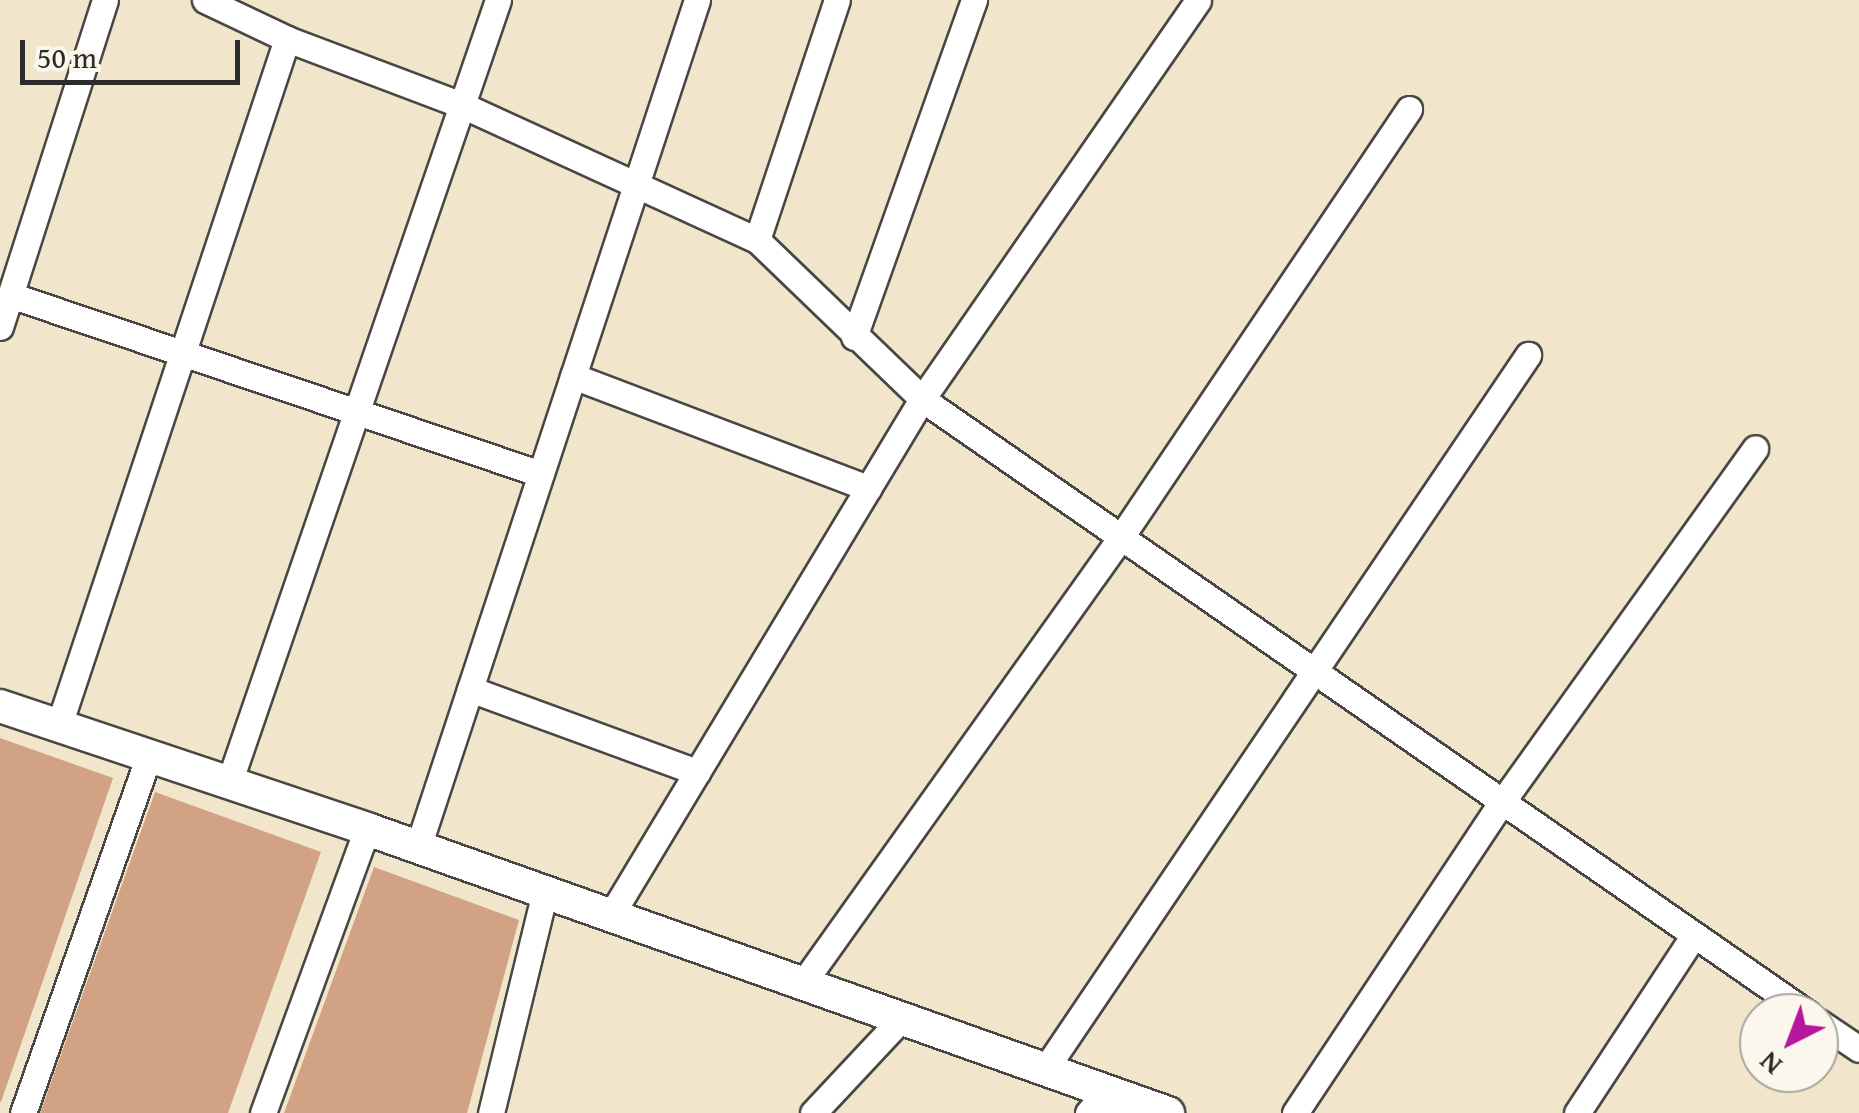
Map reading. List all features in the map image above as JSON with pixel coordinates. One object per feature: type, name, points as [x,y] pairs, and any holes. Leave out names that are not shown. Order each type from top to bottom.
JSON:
[{"type":"street","points":[[0,327],[104,0]]},
{"type":"street","points":[[205,0],[287,39],[462,105],[756,240],[922,399],[1777,993]]},
{"type":"street","points":[[229,783],[498,0]]},
{"type":"street","points":[[418,847],[697,0]]},
{"type":"street","points":[[756,240],[837,0]]},
{"type":"street","points":[[854,337],[974,0]]},
{"type":"street","points":[[610,915],[922,399],[1198,0]]},
{"type":"street","points":[[59,725],[287,39]]},
{"type":"street","points":[[803,983],[1121,537],[1409,109]]},
{"type":"street","points":[[10,295],[541,474]]},
{"type":"street","points":[[1046,1068],[1528,355]]},
{"type":"street","points":[[574,376],[868,488]]},
{"type":"street","points":[[1294,1113],[1502,802],[1755,448]]},
{"type":"street","points":[[470,689],[697,772]]},
{"type":"street","points":[[0,706],[367,829],[1046,1068],[1104,1106],[1168,1113]]},
{"type":"street","points":[[23,1113],[149,756]]},
{"type":"street","points":[[263,1113],[367,829]]},
{"type":"street","points":[[491,1113],[545,892]]},
{"type":"street","points":[[1577,1113],[1694,935]]},
{"type":"street","points":[[813,1113],[902,1018]]},
{"type":"building","points":[[0,738],[113,778],[1,1102],[0,1102]]},
{"type":"building","points":[[155,792],[321,852],[228,1113],[40,1113]]},
{"type":"building","points":[[374,867],[519,920],[467,1113],[284,1113]]}]
